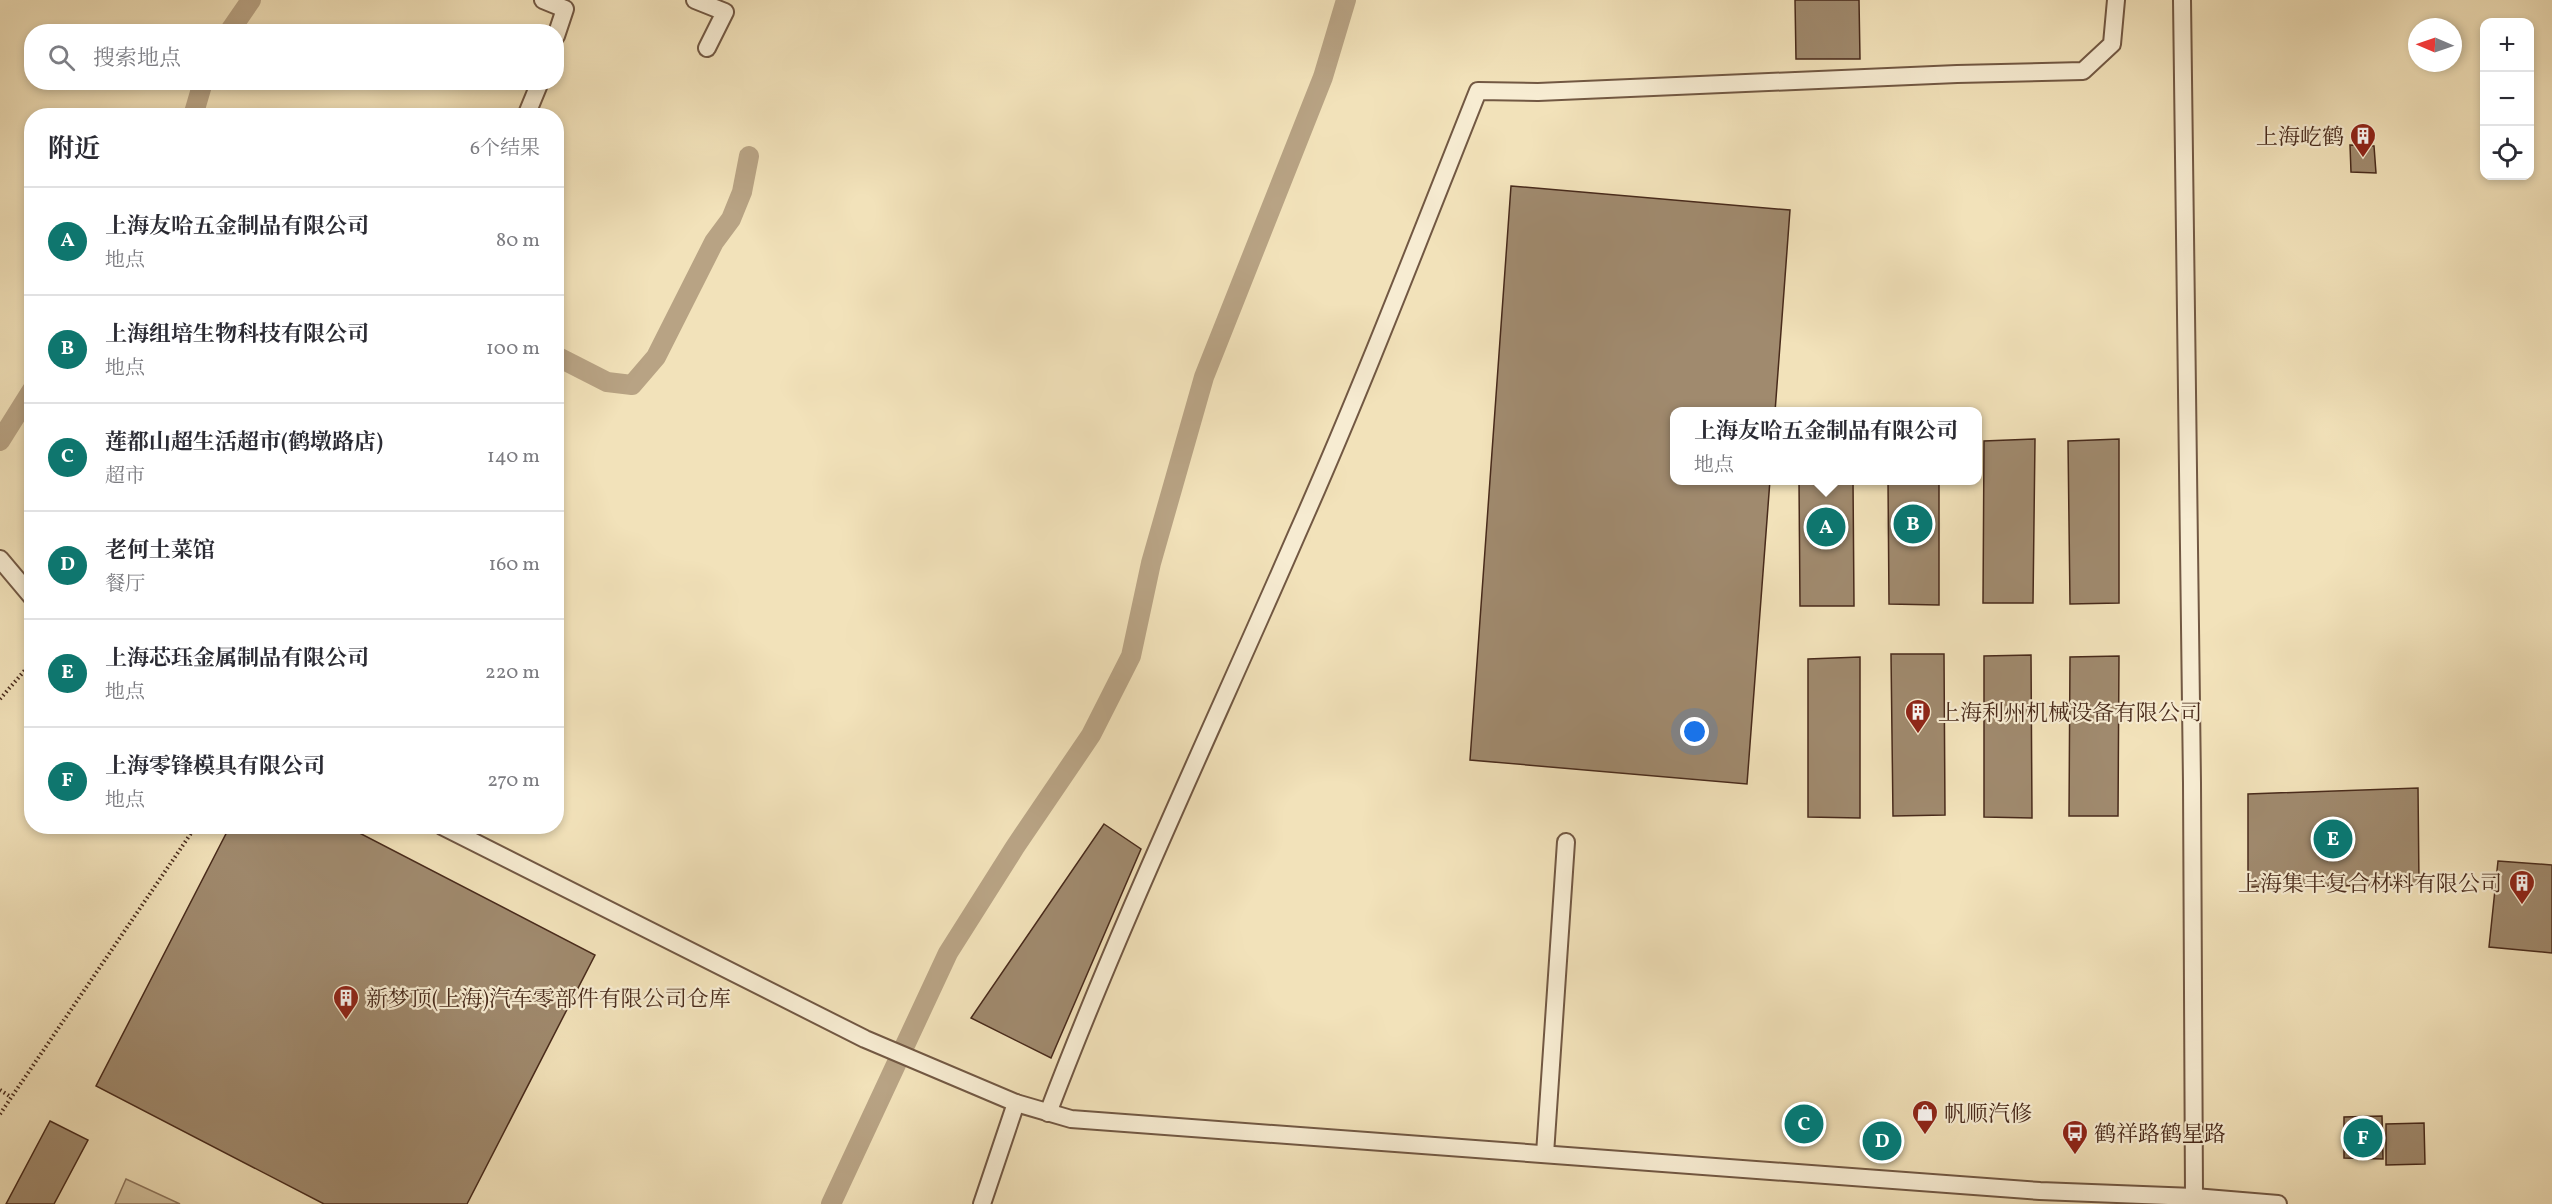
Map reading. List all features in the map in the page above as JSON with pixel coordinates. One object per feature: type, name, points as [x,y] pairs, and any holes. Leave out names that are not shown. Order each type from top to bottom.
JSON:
[{"type":"street","points":[[543,0],[567,5],[560,24]]},
{"type":"street","points":[[695,0],[725,12],[707,48]]},
{"type":"street","points":[[1048,1113],[1106,966],[1298,534],[1478,91],[1538,92],[1957,74],[2083,71],[2112,44],[2116,0]]},
{"type":"street","points":[[2182,0],[2190,550],[2194,1197]]},
{"type":"street","points":[[529,108],[537,90]]},
{"type":"street","points":[[0,559],[24,588]]},
{"type":"street","points":[[458,834],[865,1039],[1016,1103],[1071,1119],[2040,1191],[2194,1197],[2278,1204]]},
{"type":"street","points":[[1545,1154],[1566,842]]},
{"type":"street","points":[[982,1204],[1016,1103]]},
{"type":"path","points":[[0,699],[24,671]]},
{"type":"path","points":[[0,1114],[191,834]]},
{"type":"path","points":[[0,1090],[11,1098]]},
{"type":"shaded area","points":[[126,1179],[180,1204],[115,1204]]},
{"type":"building","points":[[1795,0],[1859,0],[1860,59],[1796,59]]},
{"type":"building","name":"上海屹鹤","points":[[2350,145],[2374,146],[2376,173],[2351,172]]},
{"type":"building","points":[[1511,186],[1790,210],[1775,407],[1670,407],[1670,485],[1770,485],[1747,784],[1470,760]]},
{"type":"building","points":[[2035,439],[2033,603],[1983,603],[1984,441]]},
{"type":"building","points":[[2119,439],[2119,603],[2070,604],[2068,441]]},
{"type":"building","points":[[1799,485],[1853,485],[1854,606],[1800,606]]},
{"type":"building","points":[[1888,485],[1939,485],[1939,605],[1889,604]]},
{"type":"building","name":"上海利州机械设备有限公司","points":[[1891,654],[1944,654],[1945,815],[1893,816]]},
{"type":"building","points":[[2031,655],[2032,818],[1984,817],[1984,656]]},
{"type":"building","points":[[2119,656],[2118,816],[2069,816],[2070,657]]},
{"type":"building","points":[[1860,657],[1860,818],[1808,817],[1808,659]]},
{"type":"building","points":[[2418,788],[2419,885],[2248,887],[2248,794]]},
{"type":"building","points":[[1104,824],[1141,849],[1051,1058],[971,1018]]},
{"type":"building","name":"新梦顶(上海)汽车零部件有限公司仓库","points":[[226,834],[361,834],[595,955],[467,1204],[324,1204],[96,1086]]},
{"type":"building","name":"上海集丰复合材料有限公司","points":[[2498,861],[2552,865],[2552,953],[2489,947]]},
{"type":"building","points":[[2382,1116],[2383,1159],[2344,1158],[2344,1117]]},
{"type":"building","points":[[50,1121],[88,1140],[54,1204],[6,1204]]},
{"type":"building","points":[[2424,1123],[2425,1164],[2386,1165],[2386,1124]]},
{"type":"waterway","points":[[234,24],[251,0]]},
{"type":"waterway","points":[[831,1204],[948,953],[1015,847],[1091,735],[1131,656],[1151,563],[1204,377],[1323,77],[1346,0]]},
{"type":"waterway","points":[[195,108],[201,90]]},
{"type":"waterway","points":[[564,360],[607,382],[632,385],[656,357],[714,242],[731,219],[742,192],[749,156]]},
{"type":"waterway","points":[[0,441],[24,403]]},
{"type":"place","name":"上海屹鹤","points":[[2363,159]]},
{"type":"place","name":"上海组培生物科技有限公司","points":[[1913,524]]},
{"type":"place","name":"上海友哈五金制品有限公司","points":[[1826,527]]},
{"type":"place","name":"上海利州机械设备有限公司","points":[[1918,735]]},
{"type":"place","name":"上海芯珏金属制品有限公司","points":[[2333,839]]},
{"type":"place","name":"上海集丰复合材料有限公司","points":[[2522,906]]},
{"type":"place","name":"新梦顶(上海)汽车零部件有限公司仓库","points":[[346,1021]]},
{"type":"place","name":"莲都山超生活超市(鹤墩路店)","points":[[1804,1124]]},
{"type":"place","name":"帆顺汽修","points":[[1925,1136]]},
{"type":"place","name":"上海零锋模具有限公司","points":[[2363,1138]]},
{"type":"place","name":"老何土菜馆","points":[[1882,1141]]},
{"type":"place","name":"鹤祥路鹤星路","points":[[2075,1156]]}]
